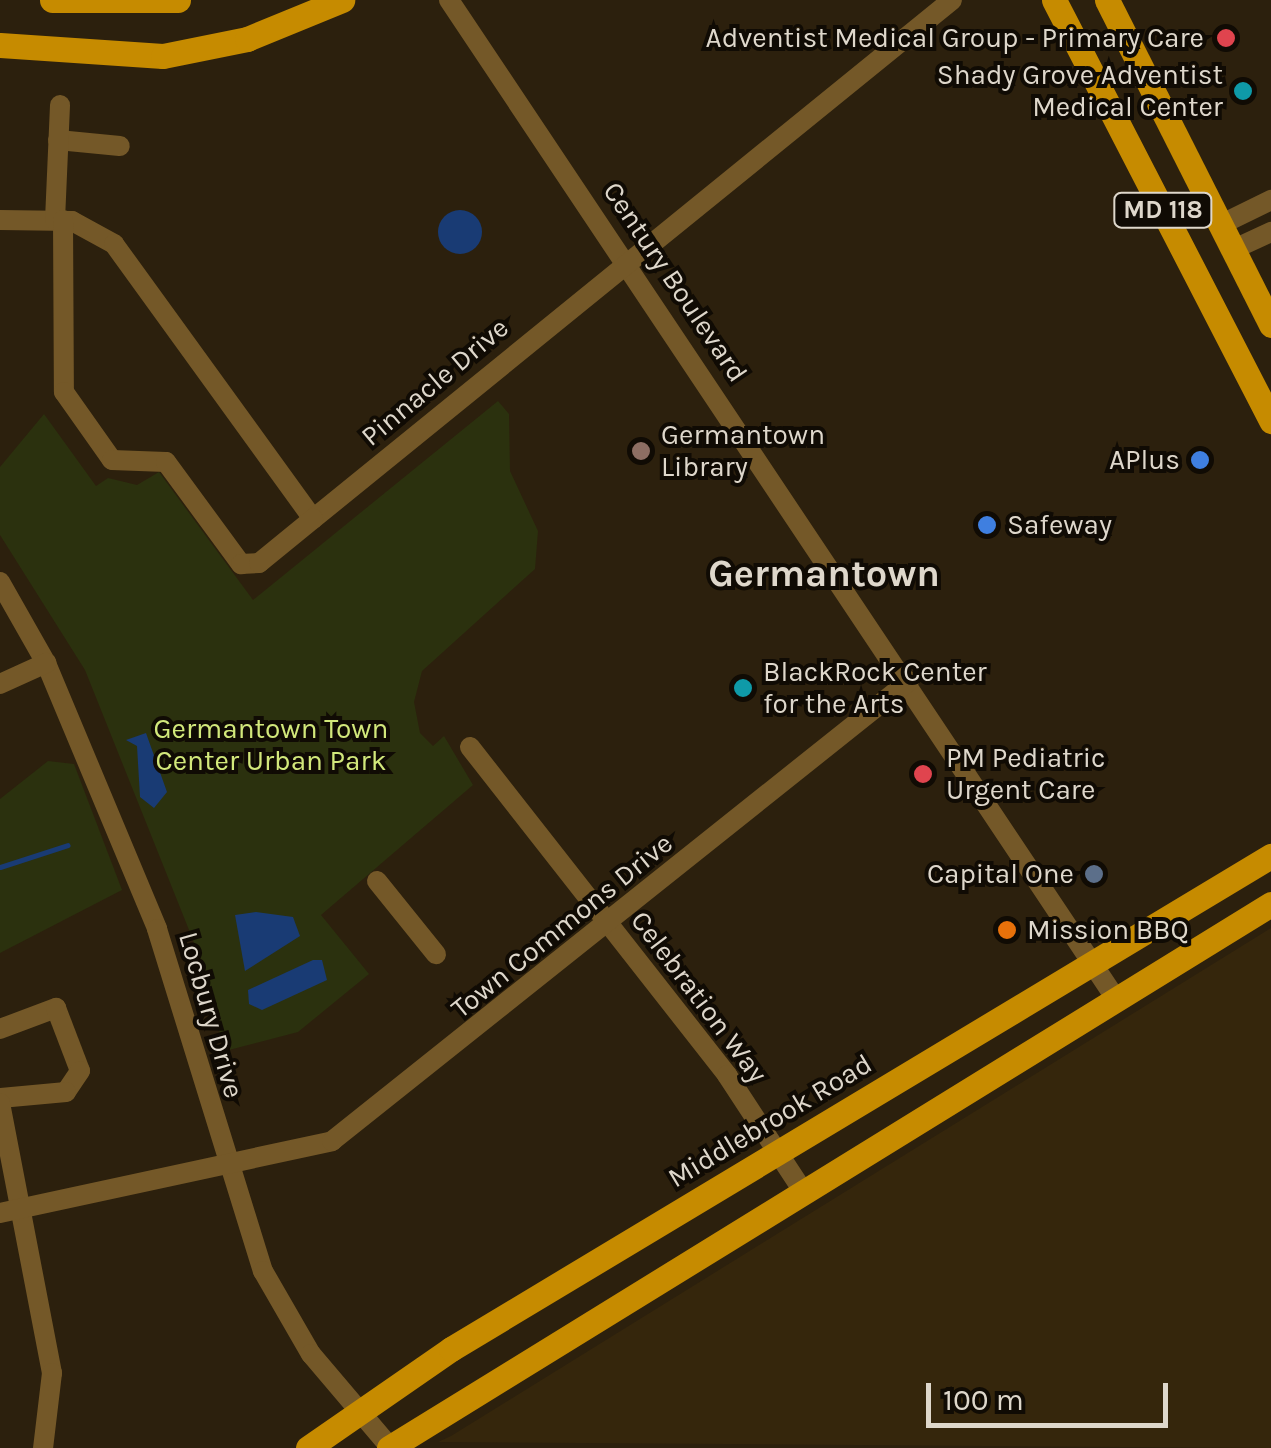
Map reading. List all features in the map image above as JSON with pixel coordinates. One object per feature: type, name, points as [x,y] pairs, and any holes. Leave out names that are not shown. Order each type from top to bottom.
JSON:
[{"type":"main road","points":[[52,0],[178,0]]},
{"type":"main road","points":[[0,46],[163,56],[247,38],[342,0]]},
{"type":"main road","name":"MD 118","points":[[1054,0],[1271,421]]},
{"type":"main road","name":"MD 118","points":[[1106,0],[1271,326]]},
{"type":"main road","name":"Middlebrook Road","points":[[308,1448],[356,1410],[1271,856]]},
{"type":"main road","points":[[389,1448],[1271,904]]},
{"type":"street","name":"Century Boulevard","points":[[449,0],[909,681],[1116,999]]},
{"type":"street","name":"Pinnacle Drive","points":[[59,220],[64,392],[112,460],[166,462],[241,564],[259,563],[626,259],[952,0]]},
{"type":"street","points":[[59,220],[60,105]]},
{"type":"street","points":[[58,140],[120,146]]},
{"type":"street","points":[[1222,224],[1271,200]]},
{"type":"street","points":[[0,220],[59,220],[114,244],[313,518]]},
{"type":"street","points":[[1234,250],[1271,232]]},
{"type":"street","name":"Locbury Drive","points":[[0,582],[46,663],[167,954],[224,1166],[280,1305],[356,1410],[389,1448]]},
{"type":"street","points":[[0,684],[46,663]]},
{"type":"street","name":"Town Commons Drive","points":[[10,1211],[332,1141],[359,1124],[610,924],[909,681]]},
{"type":"street","name":"Celebration Way","points":[[470,747],[610,924],[803,1191]]},
{"type":"street","points":[[377,881],[436,954]]},
{"type":"street","points":[[0,1029],[56,1008],[80,1071],[66,1092],[0,1100],[10,1211],[52,1373],[43,1448]]},
{"type":"shaded area","points":[[1271,928],[1271,1448],[438,1442],[451,1436]]},
{"type":"green space","name":"Germantown Town Center Urban Park","points":[[498,401],[509,414],[510,471],[538,531],[535,569],[422,671],[414,702],[420,733],[433,746],[444,736],[473,785],[321,915],[369,974],[298,1032],[225,1051],[193,940],[85,670],[0,535],[0,467],[44,414],[96,486],[108,478],[137,485],[159,472],[253,600]]},
{"type":"green space","points":[[48,761],[74,764],[122,890],[0,953],[0,799]]},
{"type":"water","points":[[460,210],[476,216],[482,232],[476,248],[460,254],[444,248],[438,232],[444,216]]},
{"type":"water","points":[[146,733],[167,792],[154,808],[140,797],[137,746],[126,740]]},
{"type":"water","points":[[256,912],[293,917],[300,936],[245,971],[235,915]]},
{"type":"water","points":[[313,960],[322,960],[327,980],[262,1010],[249,1004],[248,990]]},
{"type":"waterway","points":[[0,867],[68,845]]},
{"type":"place","name":"Adventist Medical Group - Primary Care","points":[[1226,38]]},
{"type":"place","name":"Shady Grove Adventist Medical Center","points":[[1243,91]]},
{"type":"place","name":"Germantown Library","points":[[641,451]]},
{"type":"place","name":"APlus","points":[[1200,460]]},
{"type":"place","name":"Safeway","points":[[987,525]]},
{"type":"place","name":"BlackRock Center for the Arts","points":[[743,688]]},
{"type":"place","name":"PM Pediatric Urgent Care","points":[[923,774]]},
{"type":"place","name":"Capital One","points":[[1094,874]]},
{"type":"place","name":"Mission BBQ","points":[[1007,930]]},
{"type":"district","name":"Germantown","points":[[824,574]]}]
